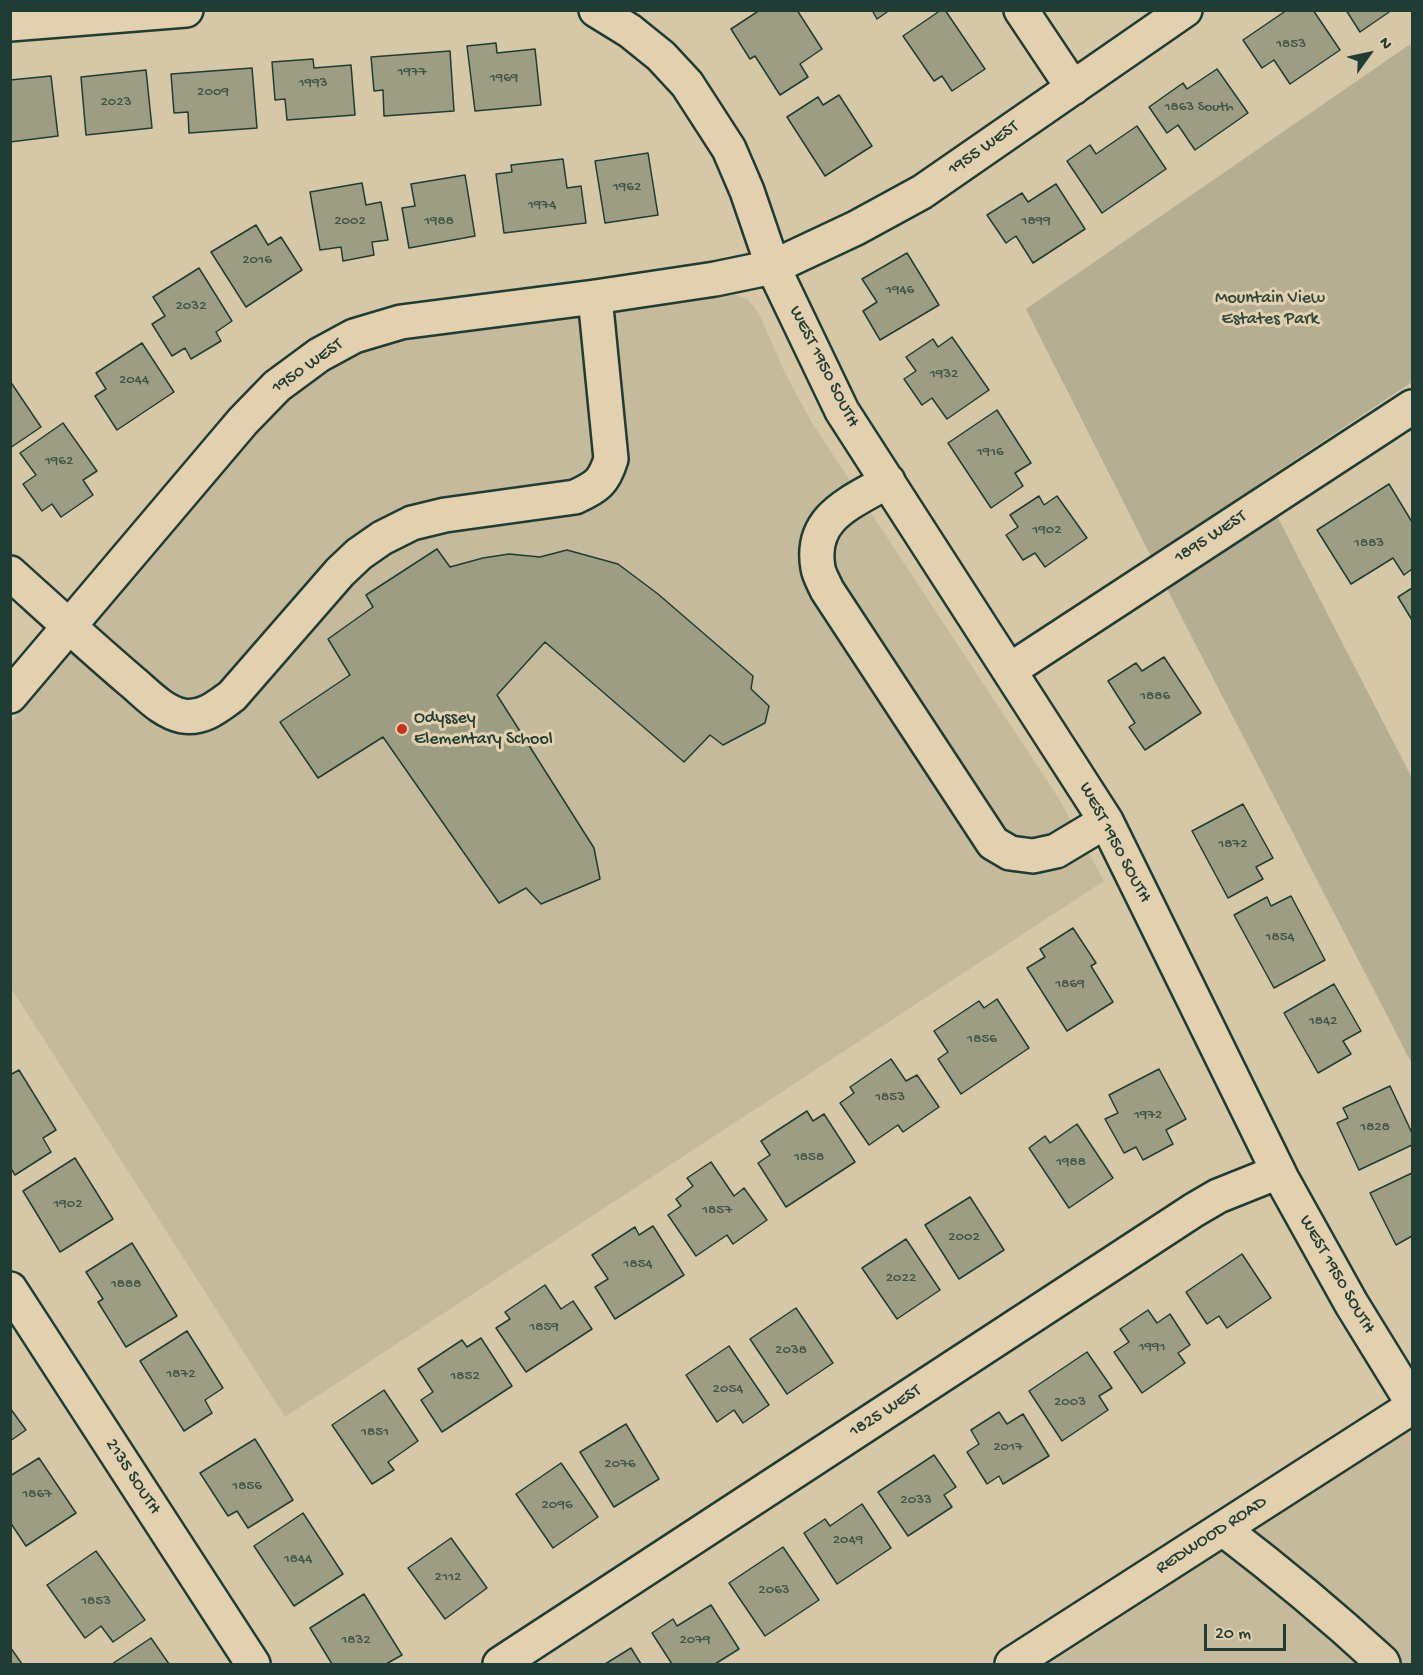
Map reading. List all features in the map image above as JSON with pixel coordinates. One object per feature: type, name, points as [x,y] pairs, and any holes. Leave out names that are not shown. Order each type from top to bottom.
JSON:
[{"type":"street","points":[[10,24],[186,10]]},
{"type":"street","name":"WEST 1950 SOUTH","points":[[596,10],[630,31],[661,56],[687,84],[729,149],[747,191],[773,267],[842,411],[1106,821],[1278,1172],[1351,1303],[1413,1402]]},
{"type":"street","points":[[1021,10],[1072,88]]},
{"type":"street","name":"1955 WEST","points":[[773,267],[856,228],[922,192],[1185,10]]},
{"type":"street","name":"1950 WEST","points":[[10,696],[243,421],[277,386],[319,355],[354,336],[401,322],[595,297],[715,279],[773,267]]},
{"type":"street","points":[[10,573],[166,710],[183,716],[199,716],[214,710],[232,696],[340,572],[359,554],[382,538],[412,523],[445,515],[574,496],[591,489],[607,475],[611,459],[595,297]]},
{"type":"street","name":"1895 WEST","points":[[1010,670],[1413,407]]},
{"type":"street","points":[[888,482],[839,510],[826,522],[817,542],[818,569],[827,590],[993,843],[1010,853],[1033,855],[1056,851],[1106,821]]},
{"type":"street","name":"1825 WEST","points":[[500,1665],[1194,1210],[1218,1196],[1278,1172]]},
{"type":"street","name":"2135 SOUTH","points":[[10,1289],[254,1665]]},
{"type":"street","name":"REDWOOD ROAD","points":[[1012,1665],[1413,1407]]},
{"type":"street","points":[[1223,1529],[1339,1621],[1383,1665]]},
{"type":"shaded area","points":[[729,294],[748,300],[755,308],[784,371],[812,423],[1059,799],[1104,881],[285,1417],[11,988],[11,722],[270,416],[305,384],[332,366],[357,353],[391,343],[429,336]]},
{"type":"shaded area","points":[[1412,1429],[1412,1664],[1049,1664]]},
{"type":"green space","name":"Mountain View Estates Park","points":[[1412,43],[1412,382],[1260,483],[1412,778],[1412,1064],[1026,309]]},
{"type":"building","points":[[760,10],[797,10],[822,49],[800,64],[808,77],[780,95],[755,56],[750,59],[731,29]]},
{"type":"building","points":[[872,10],[890,10],[877,19]]},
{"type":"building","points":[[941,10],[945,10],[985,69],[952,91],[942,76],[934,81],[903,36]]},
{"type":"building","points":[[1287,10],[1313,10],[1340,50],[1290,84],[1274,60],[1262,68],[1243,40]]},
{"type":"building","points":[[1346,10],[1392,10],[1360,32]]},
{"type":"building","points":[[496,43],[497,53],[535,49],[541,105],[475,111],[467,46]]},
{"type":"building","points":[[450,51],[454,111],[384,116],[383,90],[374,91],[371,57]]},
{"type":"building","points":[[313,59],[314,68],[351,65],[355,115],[287,120],[285,99],[275,100],[272,62]]},
{"type":"building","points":[[252,68],[257,128],[189,133],[188,112],[174,113],[171,74]]},
{"type":"building","points":[[1217,69],[1248,113],[1195,150],[1178,125],[1167,133],[1149,107],[1183,83],[1187,89]]},
{"type":"building","points":[[146,70],[152,128],[86,135],[81,77]]},
{"type":"building","points":[[51,76],[58,136],[10,142],[10,80]]},
{"type":"building","points":[[839,95],[872,146],[825,176],[787,117],[818,97],[823,105]]},
{"type":"building","points":[[1137,126],[1166,169],[1102,213],[1067,161],[1090,145],[1096,154]]},
{"type":"building","points":[[648,153],[658,215],[605,223],[595,161]]},
{"type":"building","points":[[563,159],[567,188],[581,186],[586,223],[504,233],[496,174],[512,172],[511,165]]},
{"type":"building","points":[[465,175],[475,236],[409,248],[402,208],[415,206],[411,184]]},
{"type":"building","points":[[362,183],[366,205],[381,202],[388,240],[372,242],[374,255],[343,261],[341,247],[320,250],[310,192]]},
{"type":"building","points":[[1056,184],[1085,229],[1033,263],[1016,236],[1006,243],[987,215],[1022,193],[1028,202]]},
{"type":"building","points":[[256,225],[268,245],[281,237],[302,270],[246,307],[211,252]]},
{"type":"building","points":[[907,253],[939,305],[880,340],[863,311],[877,302],[862,279]]},
{"type":"building","points":[[199,268],[232,321],[216,332],[221,341],[191,359],[185,348],[172,356],[152,324],[165,316],[153,297]]},
{"type":"building","points":[[952,337],[989,390],[947,419],[932,398],[922,405],[904,379],[916,371],[906,357],[933,339],[938,347]]},
{"type":"building","points":[[142,343],[174,392],[117,430],[95,396],[106,389],[96,373]]},
{"type":"building","points":[[10,381],[41,427],[10,448]]},
{"type":"building","points":[[997,410],[1031,463],[1015,473],[1023,486],[991,508],[948,443]]},
{"type":"building","points":[[63,423],[97,471],[83,480],[93,495],[61,517],[52,504],[42,511],[23,484],[36,475],[20,453]]},
{"type":"building","points":[[1389,484],[1412,522],[1412,569],[1404,575],[1393,558],[1351,584],[1317,530]]},
{"type":"building","points":[[1039,496],[1044,505],[1057,496],[1087,538],[1045,567],[1035,553],[1023,560],[1006,535],[1018,527],[1010,515]]},
{"type":"building","name":"Odyssey Elementary School","points":[[437,549],[450,567],[509,554],[540,557],[567,550],[618,564],[658,594],[753,676],[751,689],[769,706],[765,723],[723,745],[710,735],[684,762],[545,642],[497,695],[594,848],[600,879],[541,904],[526,888],[499,903],[383,737],[318,778],[280,722],[350,675],[328,639],[373,607],[366,595]]},
{"type":"building","points":[[1412,588],[1412,620],[1398,597]]},
{"type":"building","points":[[1164,657],[1201,713],[1145,750],[1129,727],[1135,723],[1108,681],[1136,663],[1142,671]]},
{"type":"building","points":[[1243,804],[1273,858],[1256,867],[1263,879],[1228,898],[1192,831]]},
{"type":"building","points":[[1291,896],[1325,960],[1274,988],[1234,915],[1267,897],[1271,906]]},
{"type":"building","points":[[1073,928],[1096,963],[1091,966],[1113,1002],[1067,1031],[1027,968],[1045,957],[1040,949]]},
{"type":"building","points":[[1334,984],[1361,1031],[1343,1041],[1351,1054],[1318,1073],[1284,1013]]},
{"type":"building","points":[[997,999],[1029,1048],[961,1094],[938,1059],[948,1052],[934,1031],[979,1001],[984,1008]]},
{"type":"building","points":[[891,1059],[906,1081],[917,1075],[939,1107],[903,1132],[898,1125],[869,1145],[840,1103],[854,1093],[850,1087]]},
{"type":"building","points":[[1159,1069],[1186,1119],[1166,1130],[1173,1144],[1143,1160],[1136,1147],[1124,1153],[1105,1119],[1118,1113],[1109,1095]]},
{"type":"building","points":[[19,1070],[56,1130],[43,1138],[51,1152],[15,1175],[10,1167],[10,1075]]},
{"type":"building","points":[[1390,1086],[1412,1133],[1412,1145],[1359,1170],[1337,1123],[1348,1118],[1343,1108]]},
{"type":"building","points":[[807,1111],[813,1121],[824,1114],[855,1162],[786,1207],[758,1163],[770,1155],[761,1141]]},
{"type":"building","points":[[1077,1124],[1113,1178],[1069,1208],[1029,1148],[1045,1136],[1050,1143]]},
{"type":"building","points":[[75,1158],[113,1219],[60,1252],[23,1191]]},
{"type":"building","points":[[711,1162],[734,1196],[744,1188],[767,1220],[733,1244],[727,1235],[696,1256],[668,1215],[681,1206],[676,1199],[693,1186],[687,1178]]},
{"type":"building","points":[[1412,1173],[1412,1236],[1396,1245],[1370,1193]]},
{"type":"building","points":[[970,1197],[1004,1250],[959,1279],[925,1225]]},
{"type":"building","points":[[653,1226],[684,1275],[615,1319],[595,1287],[608,1279],[592,1255],[635,1227],[639,1235]]},
{"type":"building","points":[[906,1239],[940,1290],[897,1319],[862,1268]]},
{"type":"building","points":[[132,1243],[177,1316],[126,1347],[98,1302],[103,1299],[86,1272]]},
{"type":"building","points":[[1242,1254],[1271,1298],[1227,1328],[1219,1316],[1207,1324],[1186,1292]]},
{"type":"building","points":[[545,1285],[561,1309],[573,1301],[592,1329],[526,1372],[496,1328],[510,1319],[505,1312]]},
{"type":"building","points":[[796,1308],[833,1363],[787,1394],[750,1339]]},
{"type":"building","points":[[1148,1310],[1157,1323],[1170,1314],[1190,1345],[1178,1353],[1185,1363],[1142,1393],[1114,1352],[1129,1342],[1120,1329]]},
{"type":"building","points":[[187,1331],[223,1388],[205,1400],[212,1413],[184,1431],[140,1361]]},
{"type":"building","points":[[481,1338],[512,1386],[442,1432],[421,1400],[433,1392],[418,1369],[462,1340],[467,1347]]},
{"type":"building","points":[[729,1346],[769,1405],[743,1423],[734,1410],[717,1422],[686,1375]]},
{"type":"building","points":[[1087,1352],[1112,1388],[1099,1396],[1108,1410],[1062,1441],[1029,1391]]},
{"type":"building","points":[[384,1390],[418,1441],[388,1462],[394,1470],[372,1484],[332,1425]]},
{"type":"building","points":[[10,1408],[26,1430],[10,1441]]},
{"type":"building","points":[[999,1412],[1007,1424],[1023,1414],[1049,1456],[1003,1484],[999,1476],[987,1484],[967,1452],[979,1444],[971,1430]]},
{"type":"building","points":[[626,1424],[659,1479],[614,1507],[580,1452]]},
{"type":"building","points":[[255,1439],[293,1500],[248,1528],[237,1511],[228,1516],[200,1473]]},
{"type":"building","points":[[934,1455],[956,1487],[944,1495],[952,1507],[908,1536],[878,1492]]},
{"type":"building","points":[[39,1458],[76,1513],[26,1546],[10,1522],[10,1476]]},
{"type":"building","points":[[561,1463],[598,1517],[553,1548],[516,1494]]},
{"type":"building","points":[[862,1504],[891,1548],[837,1584],[804,1533],[825,1519],[830,1526]]},
{"type":"building","points":[[303,1513],[343,1574],[294,1606],[254,1546]]},
{"type":"building","points":[[451,1538],[487,1588],[445,1619],[408,1568]]},
{"type":"building","points":[[783,1547],[819,1600],[765,1636],[729,1583]]},
{"type":"building","points":[[96,1551],[145,1620],[113,1642],[101,1626],[85,1638],[47,1585]]},
{"type":"building","points":[[364,1594],[402,1655],[386,1664],[332,1664],[310,1628]]},
{"type":"building","points":[[711,1605],[739,1649],[715,1664],[672,1664],[652,1633],[673,1619],[677,1626]]},
{"type":"building","points":[[151,1638],[169,1664],[112,1664]]},
{"type":"building","points":[[10,1647],[22,1664],[10,1664]]},
{"type":"building","points":[[631,1648],[641,1664],[605,1664]]},
{"type":"place","name":"Odyssey Elementary School","points":[[402,729]]}]
